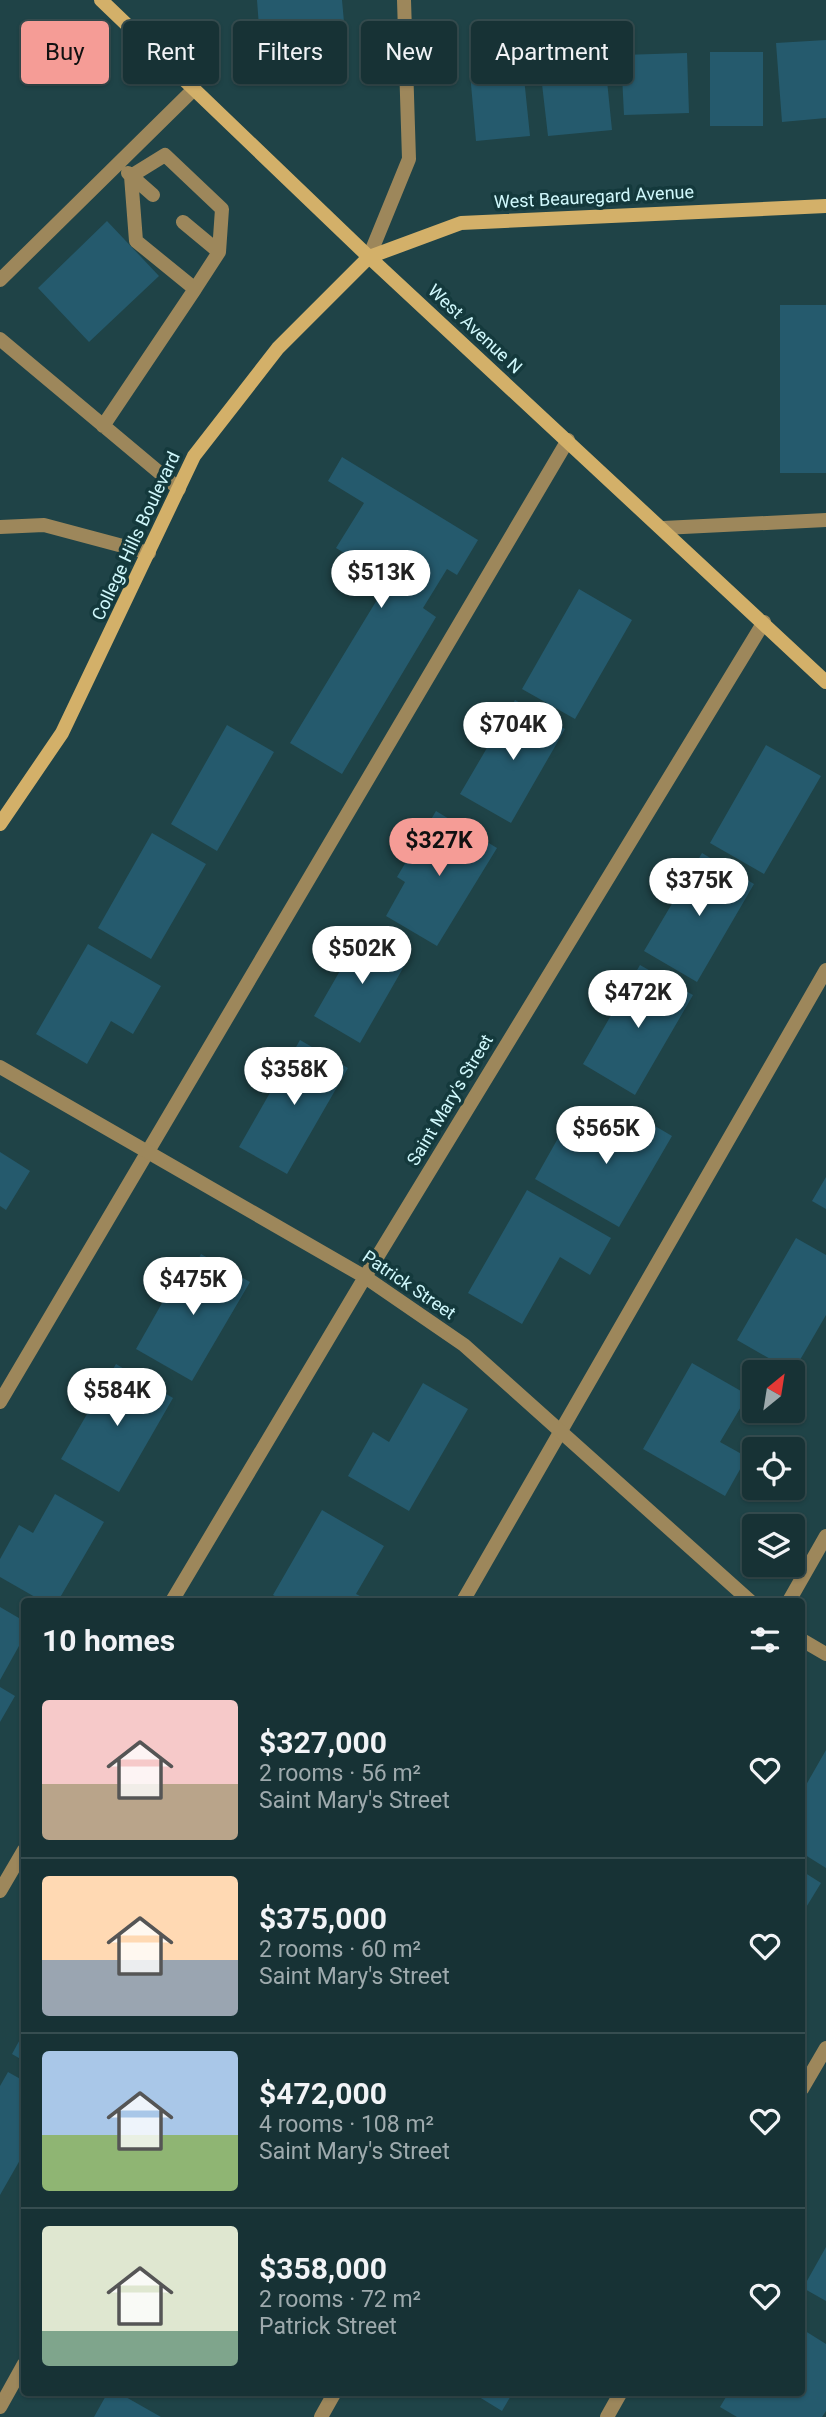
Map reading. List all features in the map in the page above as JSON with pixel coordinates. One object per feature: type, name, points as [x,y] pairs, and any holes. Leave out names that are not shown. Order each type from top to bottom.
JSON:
[{"type":"street","name":"West Avenue N","points":[[101,0],[369,257],[826,682]]},
{"type":"street","points":[[369,257],[409,159],[404,0]]},
{"type":"street","points":[[0,280],[194,89]]},
{"type":"street","points":[[103,426],[219,252],[222,209],[165,155],[131,176]]},
{"type":"street","points":[[117,162],[153,195]]},
{"type":"street","points":[[131,176],[136,240],[195,289]]},
{"type":"street","name":"West Beauregard Avenue","points":[[369,257],[461,223],[826,206]]},
{"type":"street","points":[[183,222],[219,252]]},
{"type":"street","name":"College Hills Boulevard","points":[[0,824],[62,733],[194,456],[278,348],[369,257]]},
{"type":"street","points":[[0,339],[179,489]]},
{"type":"street","points":[[0,1402],[568,440]]},
{"type":"street","points":[[663,528],[826,520]]},
{"type":"street","points":[[0,527],[44,525],[149,553]]},
{"type":"street","name":"Saint Mary's Street","points":[[174,1598],[365,1277],[764,622]]},
{"type":"street","points":[[465,1598],[826,970]]},
{"type":"street","name":"Patrick Street","points":[[0,1067],[365,1277],[464,1345],[747,1598]]},
{"type":"street","points":[[791,1598],[826,1536]]},
{"type":"street","points":[[805,1642],[826,1654]]},
{"type":"street","points":[[0,1891],[21,1855]]},
{"type":"street","points":[[805,2084],[826,2048]]},
{"type":"street","points":[[0,2407],[21,2369]]},
{"type":"street","points":[[321,2417],[333,2396]]},
{"type":"street","points":[[607,2417],[619,2396]]},
{"type":"building","points":[[257,0],[342,0],[344,21],[259,21]]},
{"type":"building","points":[[826,40],[826,118],[782,122],[776,43]]},
{"type":"building","points":[[710,52],[763,52],[763,126],[710,126]]},
{"type":"building","points":[[687,53],[689,113],[624,115],[622,84],[633,84],[633,55]]},
{"type":"building","points":[[470,73],[471,84],[525,84],[530,136],[476,141]]},
{"type":"building","points":[[542,84],[607,84],[612,130],[548,136]]},
{"type":"building","points":[[107,221],[159,276],[89,342],[38,288]]},
{"type":"building","points":[[780,305],[826,305],[826,473],[780,473]]},
{"type":"building","points":[[342,457],[478,540],[457,575],[447,569],[423,608],[436,617],[342,774],[290,743],[389,580],[336,548],[364,503],[328,481]]},
{"type":"building","points":[[579,589],[632,620],[575,719],[522,689]]},
{"type":"building","points":[[515,700],[565,729],[511,823],[460,794]]},
{"type":"building","points":[[227,725],[274,752],[217,851],[171,824]]},
{"type":"building","points":[[766,745],[821,776],[764,874],[710,843]]},
{"type":"building","points":[[436,811],[497,848],[437,946],[386,916],[405,882],[397,877]]},
{"type":"building","points":[[152,833],[206,864],[151,959],[98,928]]},
{"type":"building","points":[[702,853],[754,884],[697,982],[644,951]]},
{"type":"building","points":[[364,929],[410,956],[360,1043],[314,1016]]},
{"type":"building","points":[[88,944],[161,986],[133,1034],[111,1021],[87,1064],[36,1034]]},
{"type":"building","points":[[640,965],[693,995],[635,1095],[583,1064]]},
{"type":"building","points":[[300,1040],[348,1068],[287,1174],[239,1147]]},
{"type":"building","points":[[621,1106],[672,1136],[619,1227],[535,1179],[561,1133],[595,1152]]},
{"type":"building","points":[[0,1152],[30,1171],[6,1210],[0,1206]]},
{"type":"building","points":[[826,1177],[826,1209],[812,1201]]},
{"type":"building","points":[[527,1190],[611,1238],[590,1275],[560,1257],[522,1324],[468,1293]]},
{"type":"building","points":[[796,1238],[826,1255],[826,1315],[800,1360],[772,1360],[737,1340]]},
{"type":"building","points":[[201,1254],[250,1282],[192,1381],[136,1349],[183,1266],[192,1271]]},
{"type":"building","points":[[692,1363],[742,1392],[742,1405],[720,1442],[742,1454],[742,1466],[725,1496],[643,1449]]},
{"type":"building","points":[[116,1364],[173,1398],[119,1492],[61,1459]]},
{"type":"building","points":[[423,1383],[468,1409],[409,1511],[348,1476],[373,1432],[389,1442]]},
{"type":"building","points":[[55,1494],[104,1522],[60,1598],[37,1598],[0,1577],[0,1559],[19,1525],[33,1533]]},
{"type":"building","points":[[322,1510],[384,1546],[356,1594],[364,1598],[278,1598],[273,1595]]},
{"type":"building","points":[[0,1607],[21,1619],[21,1642],[0,1680]]},
{"type":"building","points":[[0,1687],[15,1696],[0,1722]]},
{"type":"building","points":[[826,1750],[826,1868],[805,1855],[805,1787]]},
{"type":"building","points":[[805,1873],[821,1883],[805,1909]]},
{"type":"building","points":[[21,2038],[21,2059],[12,2054]]},
{"type":"building","points":[[8,2072],[21,2079],[21,2158],[0,2195],[0,2086]]},
{"type":"building","points":[[826,2247],[826,2301],[805,2289]]},
{"type":"building","points":[[805,2331],[826,2344],[826,2411],[822,2417],[737,2417],[720,2407],[727,2396],[805,2396]]},
{"type":"building","points":[[106,2396],[124,2396],[161,2417],[94,2417]]},
{"type":"building","points":[[478,2396],[511,2396],[502,2411]]}]
